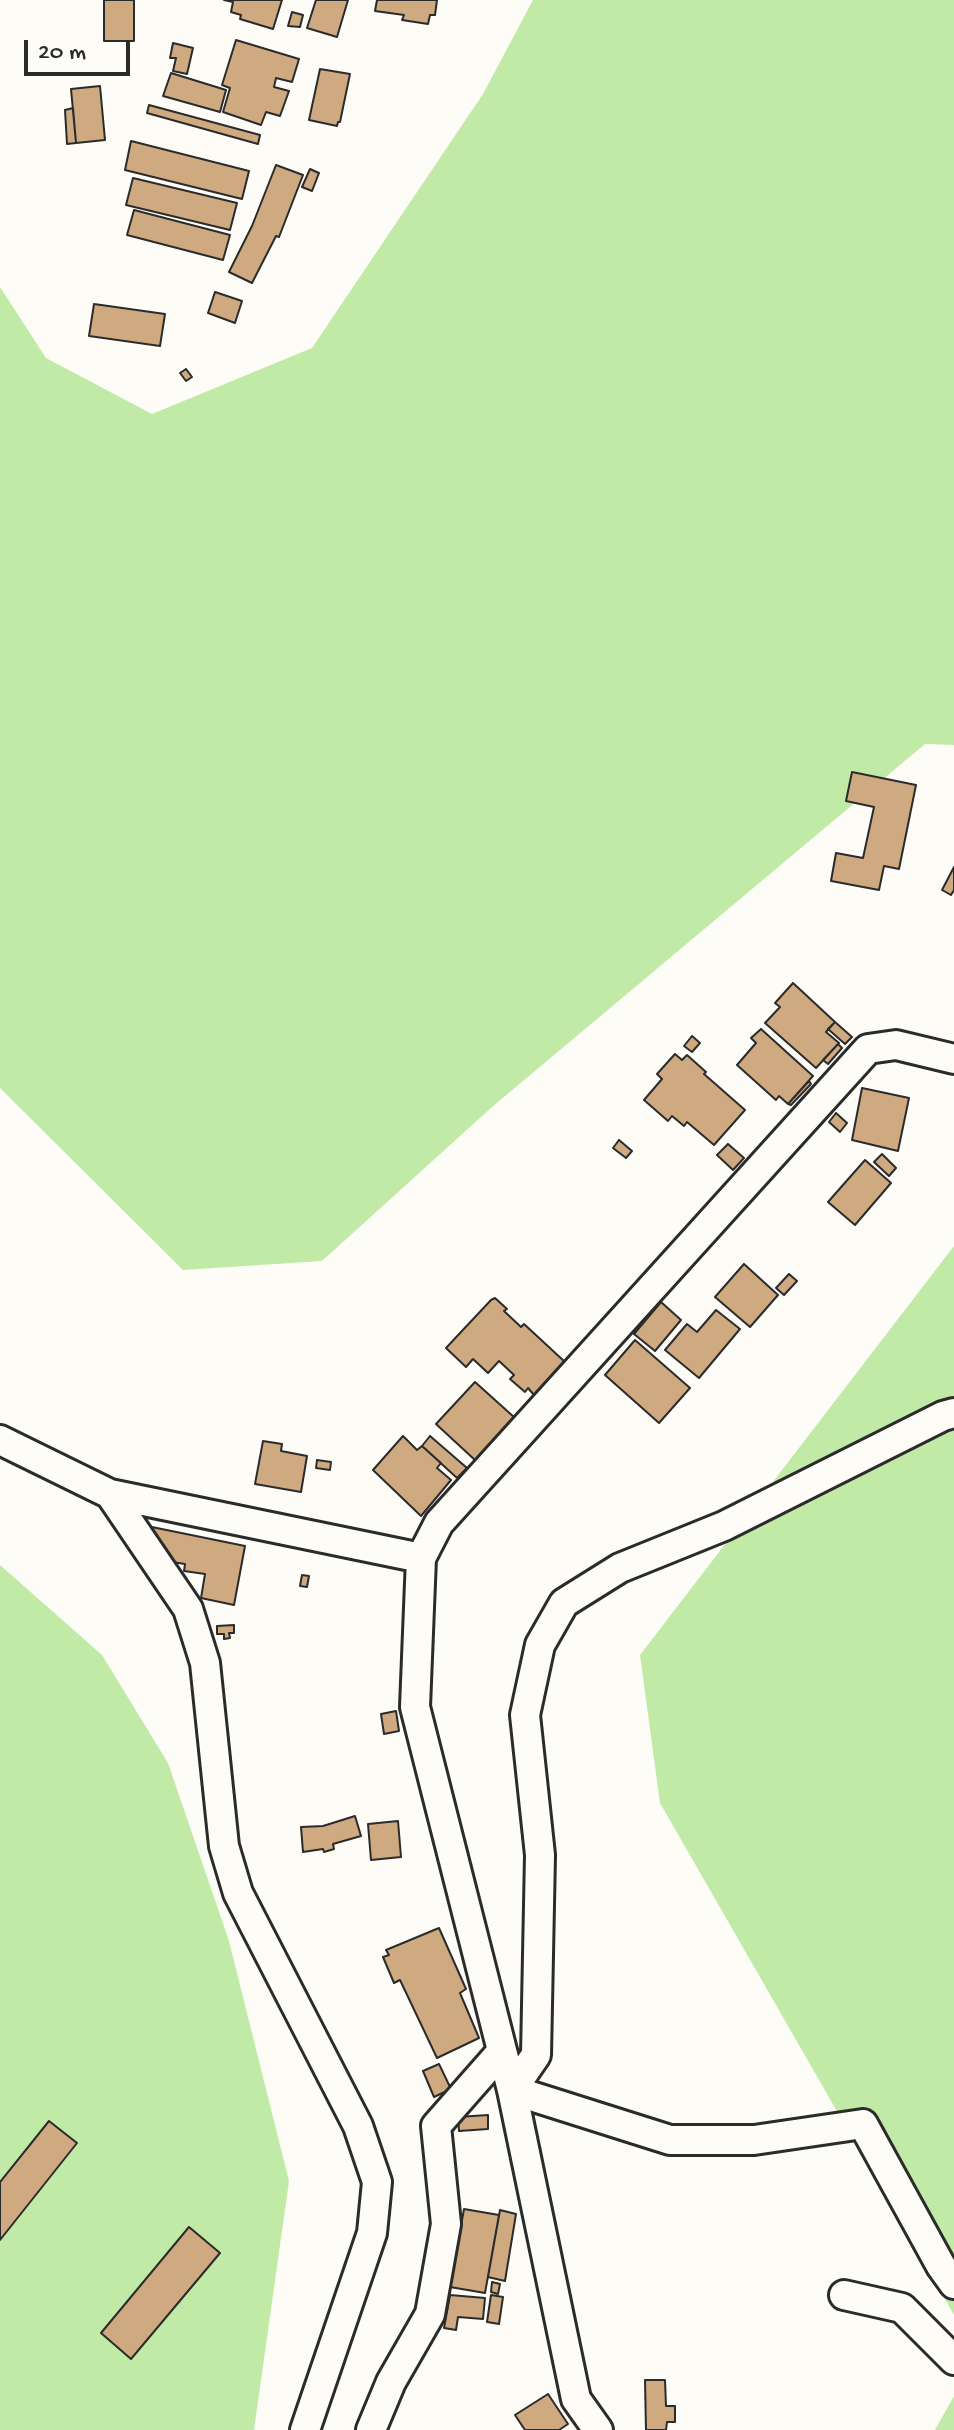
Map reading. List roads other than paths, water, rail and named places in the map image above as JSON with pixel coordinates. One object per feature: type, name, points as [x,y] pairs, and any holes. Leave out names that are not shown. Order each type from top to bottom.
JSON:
[{"type":"street","points":[[598,2430],[576,2399],[512,2090],[415,1707],[421,1558],[439,1523],[868,1049],[896,1045],[954,1059]]},
{"type":"street","points":[[512,2090],[536,2055],[540,1855],[525,1715],[540,1645],[564,1603],[620,1568],[724,1526],[954,1413]]},
{"type":"street","points":[[0,1440],[110,1494],[421,1558]]},
{"type":"street","points":[[110,1494],[188,1609],[205,1663],[224,1846],[238,1893],[358,2126],[377,2182],[372,2233],[305,2430]]},
{"type":"street","points":[[371,2430],[391,2382],[430,2314],[446,2224],[436,2126],[502,2051]]},
{"type":"street","points":[[512,2090],[670,2140],[754,2140],[863,2124],[941,2266],[954,2284]]},
{"type":"street","points":[[844,2295],[902,2308],[954,2360]]}]
